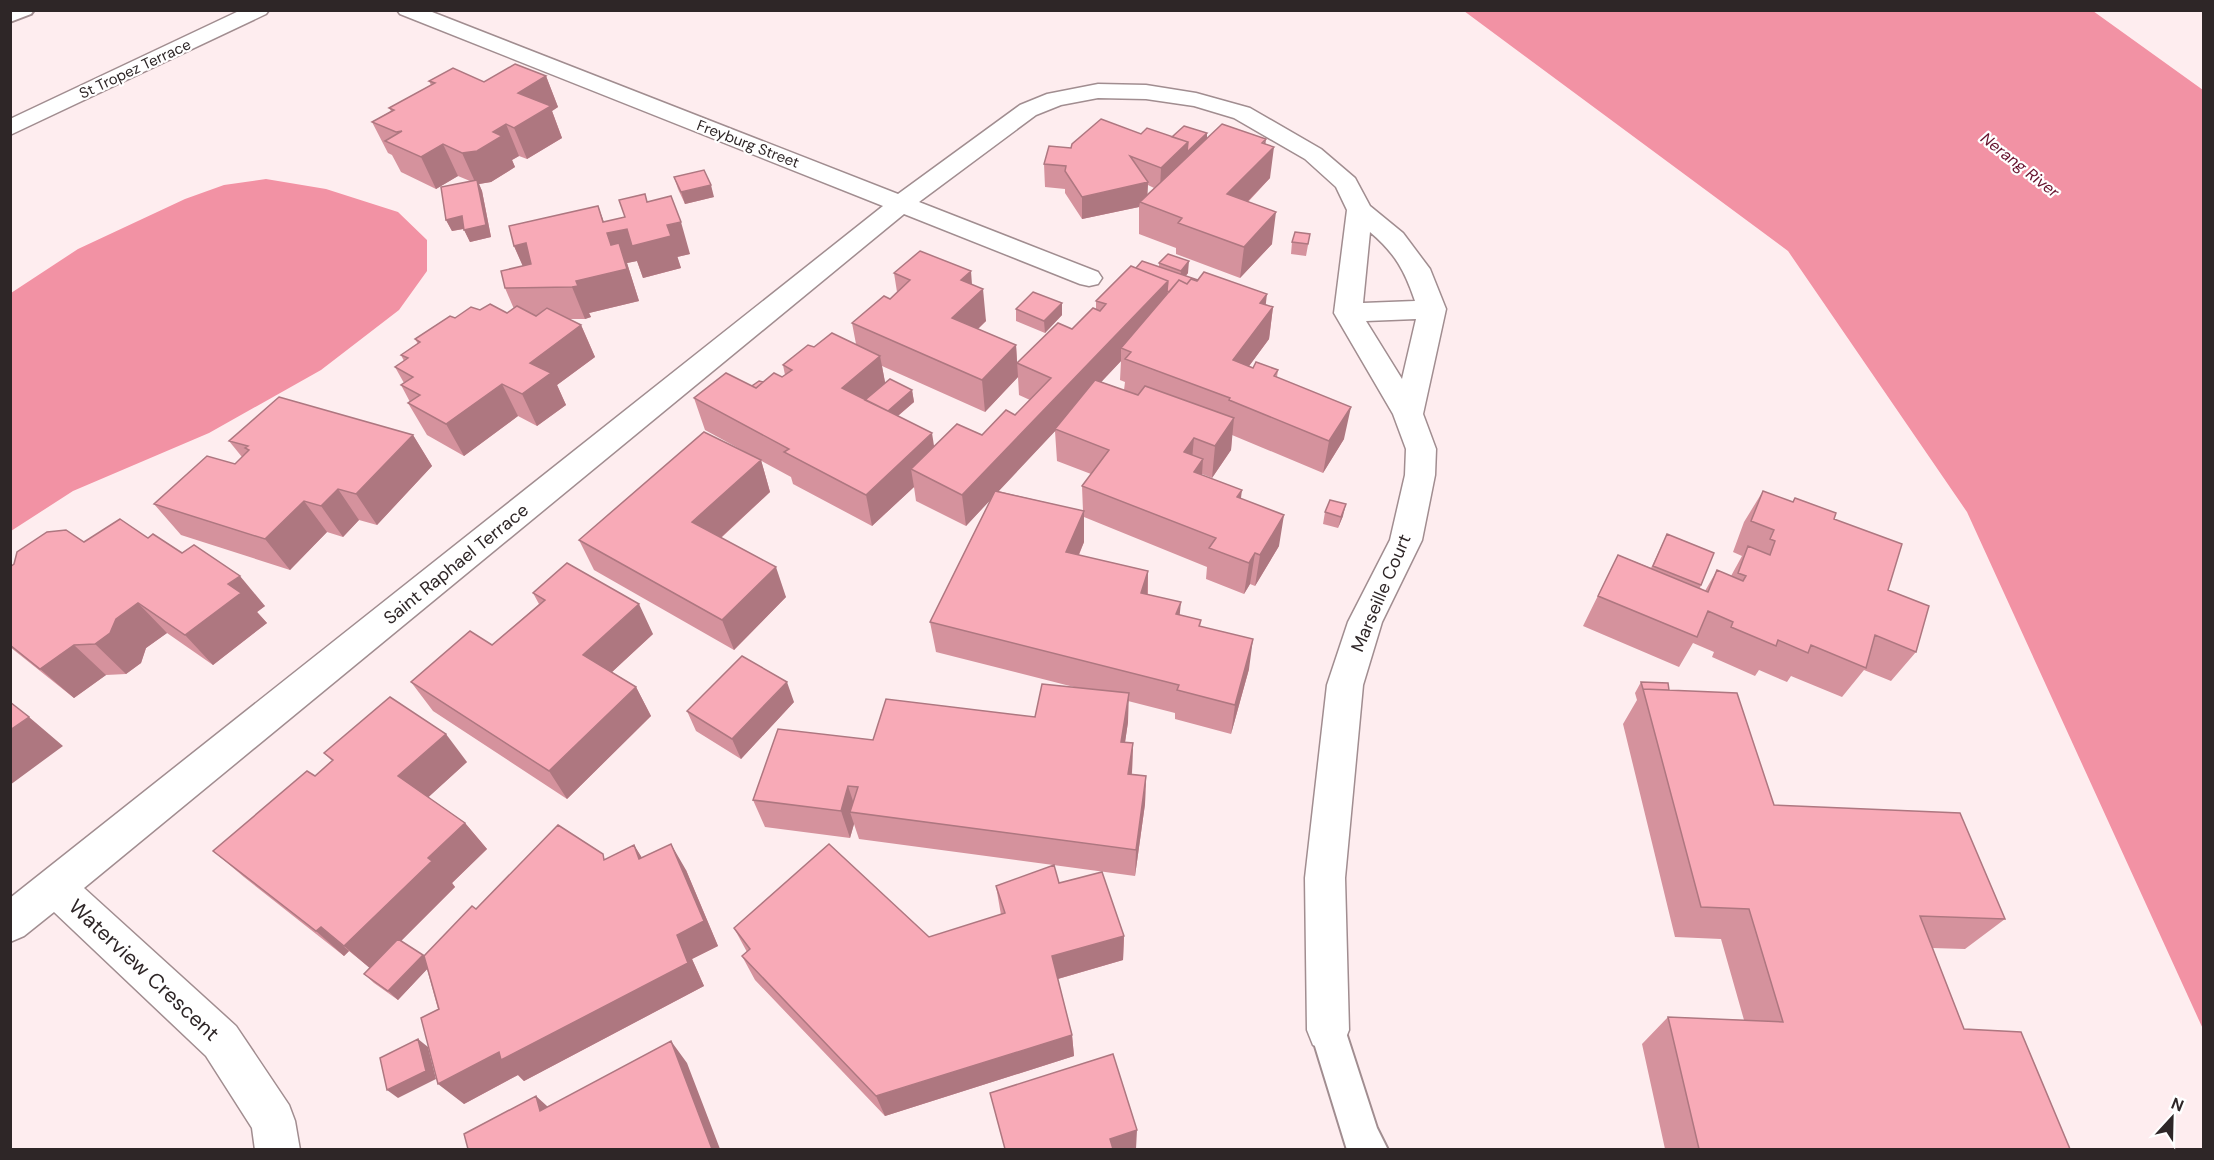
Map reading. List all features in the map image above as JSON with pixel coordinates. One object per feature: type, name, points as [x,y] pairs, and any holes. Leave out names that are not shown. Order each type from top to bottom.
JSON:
[{"type":"street","name":"St Tropez Terrace","points":[[10,128],[259,10]]},
{"type":"street","name":"Freyburg Street","points":[[407,10],[1089,278]]},
{"type":"street","name":"Saint Raphael Terrace","points":[[10,923],[901,204],[990,135],[1028,110],[1055,99],[1087,93],[1146,92],[1196,100],[1242,113],[1276,130],[1313,154],[1346,183],[1360,210]]},
{"type":"street","points":[[1360,210],[1348,313],[1431,309]]},
{"type":"street","points":[[1360,210],[1394,239],[1417,269],[1431,309],[1408,414]]},
{"type":"street","name":"Marseille Court","points":[[1328,1030],[1325,878],[1345,686],[1365,622],[1406,540],[1420,474],[1421,449],[1408,414],[1348,313]]},
{"type":"street","name":"Waterview Crescent","points":[[55,887],[221,1041],[273,1121],[278,1149]]},
{"type":"lane","points":[[10,17],[25,10]]},
{"type":"lane","points":[[1328,1030],[1361,1137],[1369,1149]]},
{"type":"water","name":"Nerang River","points":[[1464,11],[2093,11],[2203,90],[2203,1029],[1967,512],[1788,251]]},
{"type":"water","points":[[266,179],[326,189],[398,212],[427,240],[427,271],[399,310],[321,370],[209,433],[73,491],[11,531],[11,293],[78,249],[185,199],[224,185]]},
{"type":"building","points":[[515,64],[546,76],[518,93],[551,106],[514,128],[506,124],[493,132],[502,136],[477,151],[462,153],[443,144],[421,157],[385,141],[402,131],[396,132],[372,122],[394,110],[389,108],[435,83],[429,81],[453,68],[484,82]]},
{"type":"building","points":[[1101,119],[1141,134],[1147,128],[1188,142],[1161,168],[1130,156],[1148,182],[1082,197],[1065,171],[1066,166],[1044,164],[1049,146],[1071,148],[1072,144]]},
{"type":"building","points":[[1222,124],[1266,139],[1262,143],[1274,147],[1227,194],[1276,212],[1244,247],[1178,223],[1182,218],[1140,202]]},
{"type":"building","points":[[1184,126],[1207,133],[1187,152],[1188,142],[1172,137]]},
{"type":"building","points":[[704,170],[711,185],[681,192],[674,177]]},
{"type":"building","points":[[477,180],[486,225],[464,230],[462,216],[446,220],[441,187]]},
{"type":"building","points":[[645,194],[647,202],[671,196],[681,222],[667,225],[671,236],[632,246],[627,229],[607,233],[611,245],[619,243],[627,269],[576,281],[578,286],[572,287],[505,288],[501,271],[531,264],[526,243],[514,246],[509,226],[598,206],[603,222],[625,217],[619,200]]},
{"type":"building","points":[[1295,232],[1310,234],[1308,244],[1292,242]]},
{"type":"building","points":[[920,251],[971,271],[961,280],[983,289],[952,318],[1016,345],[982,380],[852,323],[884,296],[890,299],[910,280],[894,273]]},
{"type":"building","points":[[1168,254],[1189,261],[1181,271],[1159,263]]},
{"type":"building","points":[[1142,261],[1198,280],[1191,279],[1187,284],[1179,280],[1169,292],[1167,291],[1168,281],[1136,268]]},
{"type":"building","points":[[1131,266],[1168,281],[962,495],[911,469],[957,424],[982,435],[1006,410],[1015,415],[1051,378],[1017,363],[1058,323],[1072,329],[1093,308],[1100,311],[1106,304],[1096,301]]},
{"type":"building","points":[[1204,272],[1267,294],[1260,303],[1273,307],[1233,360],[1253,368],[1256,362],[1278,370],[1274,376],[1351,407],[1329,441],[1229,400],[1230,398],[1125,359],[1131,352],[1121,348],[1179,280],[1187,284],[1191,279],[1197,281]]},
{"type":"building","points":[[1033,292],[1062,303],[1044,321],[1016,309]]},
{"type":"building","points":[[490,304],[507,313],[517,306],[536,316],[547,308],[581,325],[530,363],[551,373],[522,394],[502,384],[446,424],[408,403],[420,395],[401,385],[413,377],[395,367],[408,358],[401,355],[420,342],[415,339],[450,316],[455,318],[471,307],[480,310]]},
{"type":"building","points":[[832,333],[880,356],[842,388],[932,433],[866,495],[784,452],[789,449],[694,398],[726,373],[756,388],[774,373],[782,377],[792,370],[783,365],[808,345],[814,347]]},
{"type":"building","points":[[890,379],[912,390],[888,411],[865,400]]},
{"type":"building","points":[[1095,380],[1138,395],[1145,386],[1234,418],[1215,446],[1194,438],[1184,452],[1203,459],[1194,472],[1242,490],[1237,497],[1284,515],[1260,555],[1255,553],[1249,563],[1209,548],[1216,538],[1082,486],[1109,450],[1055,429]]},
{"type":"building","points":[[759,381],[763,382],[756,388],[752,386]]},
{"type":"building","points":[[279,397],[413,435],[356,494],[338,489],[321,506],[304,501],[265,539],[154,504],[207,456],[235,464],[249,450],[245,448],[248,446],[229,441]]},
{"type":"building","points":[[704,432],[761,460],[692,522],[776,567],[722,620],[579,540]]},
{"type":"building","points":[[995,491],[1084,511],[1066,552],[1148,571],[1141,593],[1181,602],[1176,614],[1201,620],[1199,626],[1253,639],[1235,705],[1177,690],[1179,685],[930,622]]},
{"type":"building","points":[[1763,491],[1793,502],[1795,498],[1836,513],[1834,519],[1902,544],[1888,590],[1929,606],[1916,652],[1875,635],[1866,668],[1811,645],[1808,653],[1778,640],[1776,646],[1731,627],[1733,622],[1708,611],[1697,637],[1598,596],[1618,555],[1708,592],[1717,570],[1743,581],[1746,576],[1738,573],[1748,546],[1770,555],[1775,541],[1770,539],[1774,530],[1751,521]]},
{"type":"building","points":[[1330,500],[1346,504],[1341,517],[1325,512]]},
{"type":"building","points":[[120,519],[148,538],[153,534],[182,553],[194,545],[240,576],[228,584],[241,593],[185,635],[138,603],[116,619],[110,633],[95,644],[74,645],[40,669],[10,645],[10,567],[14,564],[17,552],[47,532],[66,530],[84,542]]},
{"type":"building","points":[[1667,534],[1714,553],[1701,585],[1653,566]]},
{"type":"building","points":[[567,563],[639,604],[583,655],[636,687],[549,771],[411,682],[470,631],[492,645],[545,600],[533,593]]},
{"type":"building","points":[[742,656],[787,682],[732,739],[687,711]]},
{"type":"building","points":[[1641,682],[1668,683],[1669,690],[1643,689]]},
{"type":"building","points":[[1042,684],[1129,693],[1121,742],[1133,743],[1128,774],[1146,776],[1136,850],[850,812],[858,787],[848,786],[841,811],[753,800],[778,729],[873,740],[886,699],[1035,717]]},
{"type":"building","points":[[1643,689],[1737,693],[1774,805],[1960,813],[2005,919],[1920,916],[1964,1029],[2021,1032],[2070,1149],[1699,1149],[1668,1017],[1783,1022],[1749,909],[1701,907]]},
{"type":"building","points":[[390,697],[446,734],[398,776],[465,823],[428,858],[432,861],[344,946],[321,927],[316,931],[213,851],[307,771],[315,776],[333,760],[324,753]]},
{"type":"building","points":[[10,702],[29,717],[10,730]]},
{"type":"building","points":[[558,825],[603,854],[604,860],[634,845],[639,859],[671,844],[704,921],[677,935],[688,963],[501,1060],[499,1052],[438,1084],[421,1018],[439,1009],[424,956],[472,906],[476,909]]},
{"type":"building","points":[[829,844],[929,937],[1005,913],[996,886],[1054,865],[1059,883],[1102,872],[1124,936],[1052,956],[1072,1035],[876,1096],[742,956],[750,949],[734,928]]},
{"type":"building","points":[[398,939],[423,955],[388,991],[364,974]]},
{"type":"building","points":[[418,1039],[426,1071],[387,1090],[380,1058]]},
{"type":"building","points":[[671,1041],[712,1149],[468,1149],[464,1134],[536,1096],[540,1111]]},
{"type":"building","points":[[1113,1054],[1137,1130],[1110,1139],[1113,1149],[1005,1149],[990,1093]]}]
